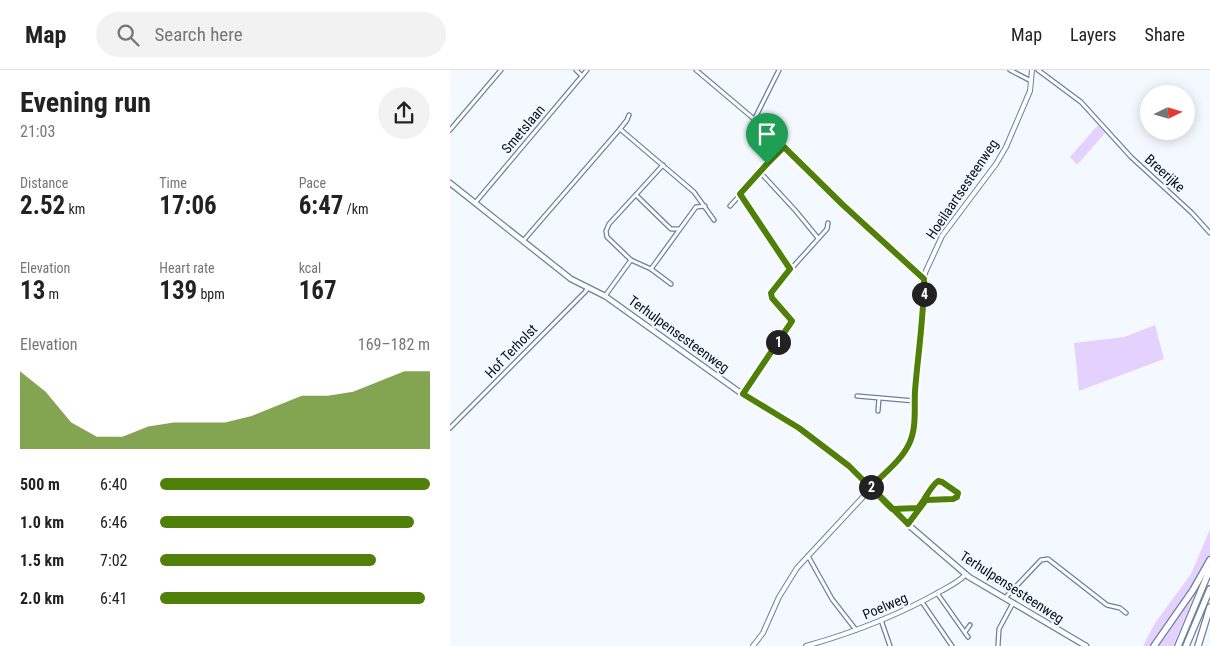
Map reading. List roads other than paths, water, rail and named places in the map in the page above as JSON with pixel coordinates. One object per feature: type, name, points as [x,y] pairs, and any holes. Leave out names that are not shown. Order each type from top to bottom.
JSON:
[{"type":"highway","points":[[1154,646],[1193,590],[1210,560]]},
{"type":"highway","points":[[1178,646],[1210,569]]},
{"type":"highway","points":[[1186,646],[1210,589]]},
{"type":"highway","points":[[1198,646],[1210,607]]},
{"type":"main road","name":"Terhulpensesteenweg","points":[[450,183],[571,279],[605,296],[743,394],[805,433],[855,471],[908,524],[966,574],[1086,646]]},
{"type":"street","points":[[450,130],[502,70]]},
{"type":"street","points":[[576,70],[582,76]]},
{"type":"street","name":"Smetslaan","points":[[475,203],[587,70]]},
{"type":"street","points":[[696,70],[754,119],[924,279]]},
{"type":"street","points":[[754,119],[779,70]]},
{"type":"street","points":[[1010,70],[1032,81]]},
{"type":"street","name":"Hoeilaartsesteenweg","points":[[753,646],[763,633],[779,597],[797,568],[902,454],[909,444],[914,427],[921,346],[924,279],[932,256],[942,236],[996,164],[1006,147],[1030,91],[1032,70]]},
{"type":"street","name":"Breerijke","points":[[1038,70],[1081,102],[1131,157],[1192,213],[1210,233]]},
{"type":"street","points":[[523,241],[620,129],[627,120],[628,115]]},
{"type":"street","points":[[620,129],[698,196],[714,220]]},
{"type":"street","points":[[730,206],[784,147]]},
{"type":"street","points":[[663,165],[609,224],[606,231],[607,237],[633,262],[651,269],[671,284]]},
{"type":"street","points":[[760,172],[818,238]]},
{"type":"street","points":[[740,194],[790,269]]},
{"type":"street","points":[[636,195],[671,229],[674,237]]},
{"type":"street","points":[[651,269],[696,207],[698,196]]},
{"type":"street","points":[[696,207],[705,206]]},
{"type":"street","points":[[743,394],[791,323],[791,319],[772,298],[771,293],[790,269],[827,229],[828,223]]},
{"type":"street","points":[[671,229],[680,229]]},
{"type":"street","points":[[605,296],[633,262]]},
{"type":"street","name":"Hof Terholst","points":[[450,428],[588,288]]},
{"type":"street","points":[[857,396],[915,401]]},
{"type":"street","points":[[878,411],[879,398]]},
{"type":"street","points":[[892,509],[918,508],[938,481],[958,493],[957,497],[953,499],[926,500],[908,524]]},
{"type":"street","points":[[808,556],[832,599],[856,630]]},
{"type":"street","points":[[1005,598],[1041,560],[1048,559],[1107,605],[1120,608],[1126,613]]},
{"type":"street","name":"Poelweg","points":[[806,646],[842,636],[922,602],[959,581],[966,574]]},
{"type":"street","points":[[937,593],[968,637]]},
{"type":"street","points":[[922,602],[952,646]]},
{"type":"street","points":[[998,646],[999,629],[1013,603]]},
{"type":"street","points":[[881,619],[890,646]]},
{"type":"street","points":[[965,632],[970,625]]}]
